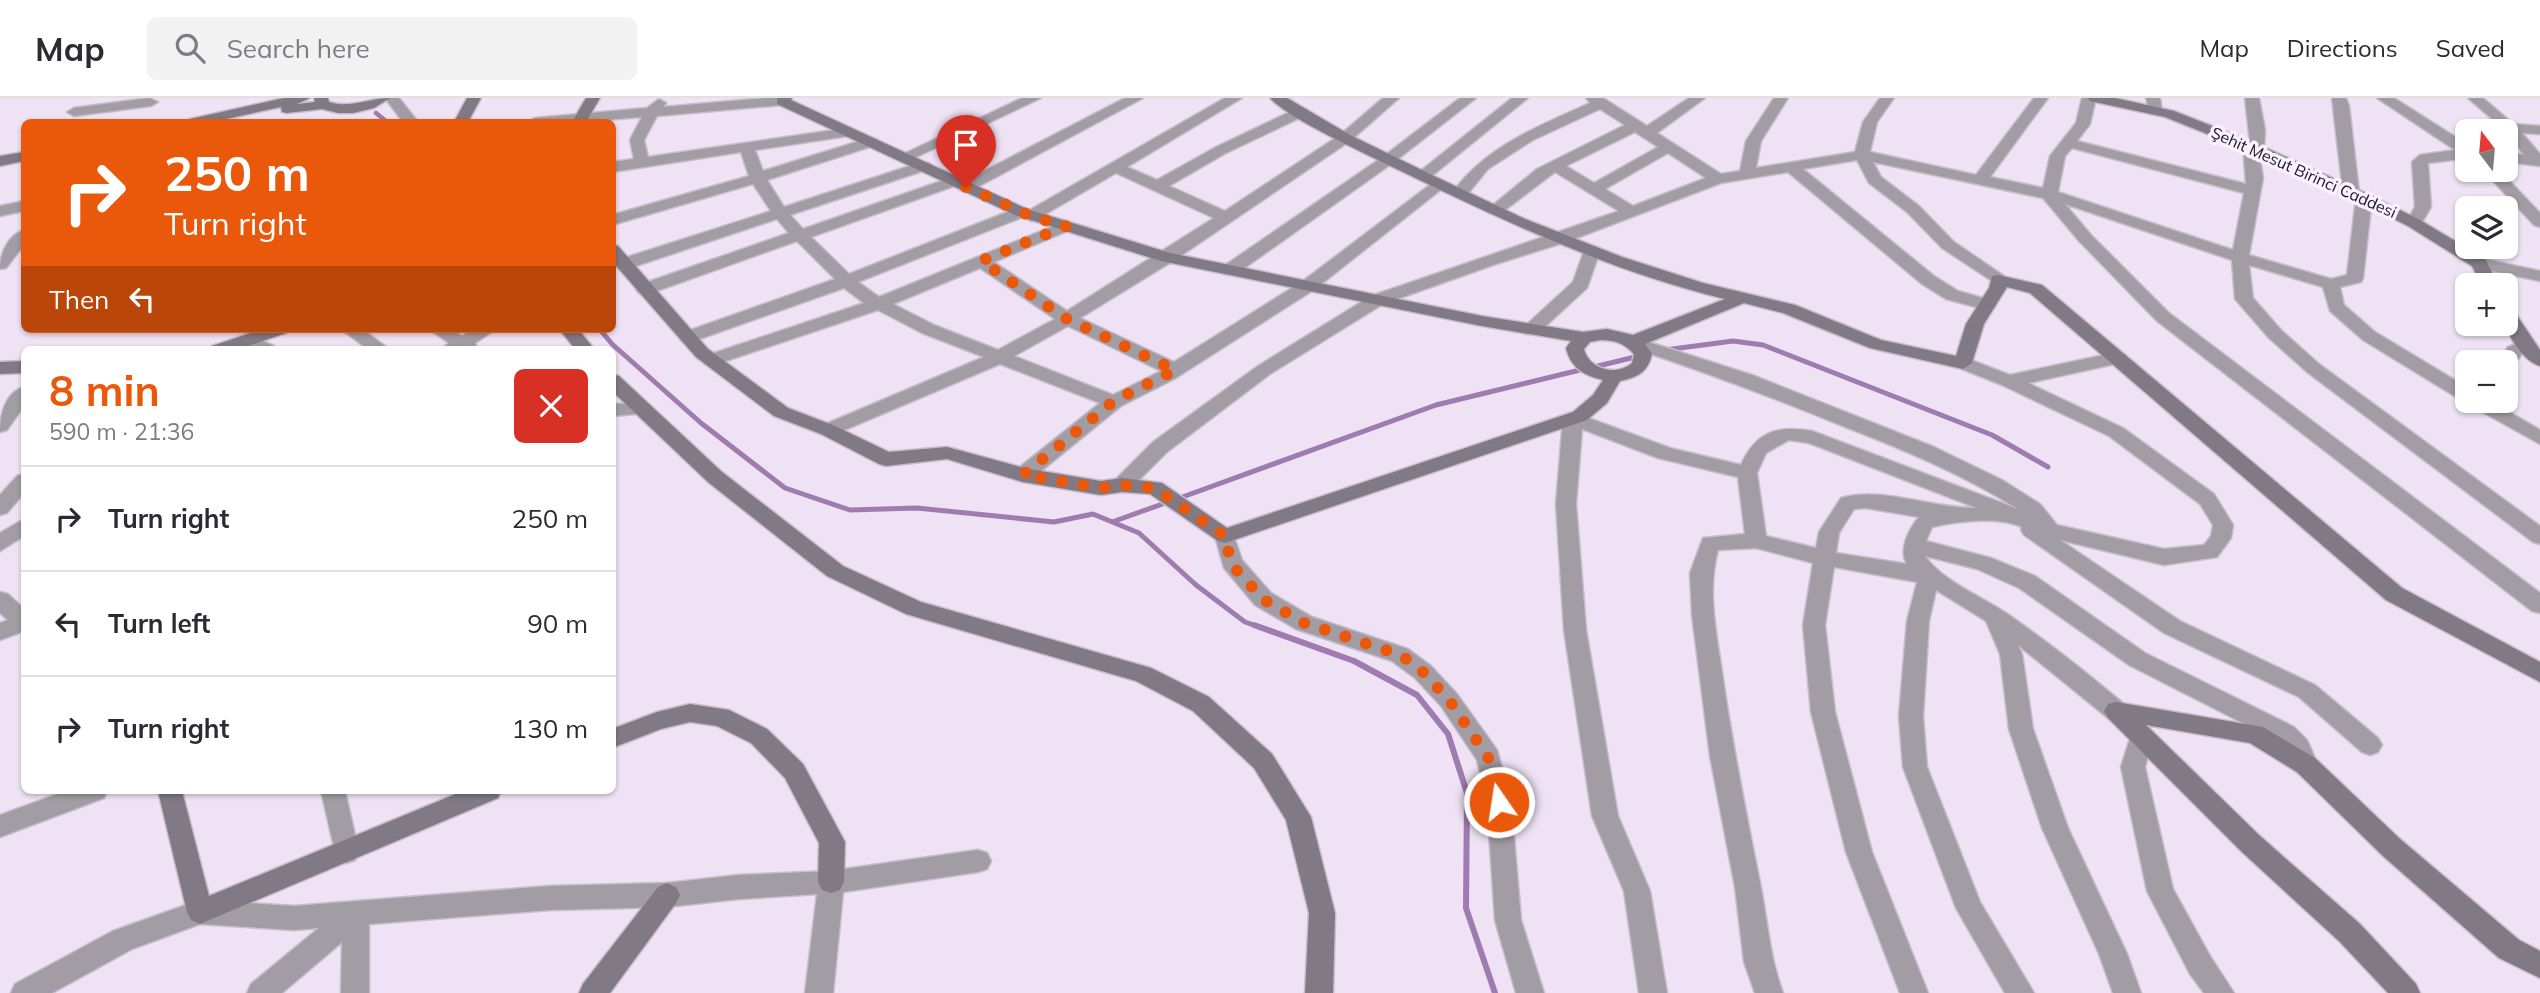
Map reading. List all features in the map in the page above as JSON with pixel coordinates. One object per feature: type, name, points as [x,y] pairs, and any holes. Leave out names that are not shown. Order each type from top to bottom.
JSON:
[{"type":"street","points":[[70,117],[86,98]]},
{"type":"street","points":[[243,113],[303,98]]},
{"type":"street","points":[[211,119],[322,101],[334,109],[351,108],[383,98]]},
{"type":"street","points":[[392,98],[407,119]]},
{"type":"street","points":[[406,98],[407,119]]},
{"type":"street","points":[[463,119],[474,98]]},
{"type":"street","points":[[582,119],[593,98]]},
{"type":"street","points":[[642,163],[637,140],[652,111],[664,98]]},
{"type":"street","points":[[905,157],[1011,102],[1034,98]]},
{"type":"street","points":[[645,289],[961,184],[1136,98]]},
{"type":"street","points":[[688,337],[1026,214],[1116,167],[1235,98]]},
{"type":"street","points":[[1277,98],[1345,138],[1560,239],[1698,287],[1789,309],[1876,344],[1964,363],[2009,381],[2116,432],[2207,499],[2222,525],[2221,538],[2210,552],[2164,556],[2052,530],[1812,437],[1786,433],[1758,449],[1747,474],[1756,541]]},
{"type":"street","points":[[828,430],[998,358],[1067,319],[1167,257],[1345,138],[1392,98]]},
{"type":"street","points":[[1230,270],[1389,159],[1469,98]]},
{"type":"street","points":[[1423,176],[1521,98]]},
{"type":"street","points":[[1495,210],[1542,172],[1642,129],[1698,98]]},
{"type":"street","points":[[1887,98],[1870,122],[1862,155],[1874,180],[1913,209],[1948,246],[1998,280],[2036,289],[2394,594],[2540,673]]},
{"type":"street","points":[[1981,180],[2041,98]]},
{"type":"street","points":[[2049,195],[2058,156],[2083,124],[2090,98]]},
{"type":"street","name":"Şehit Mesut Birinci Caddesi","points":[[2095,98],[2154,104],[2169,114],[2357,195],[2414,223],[2479,263]]},
{"type":"street","points":[[2252,98],[2258,130],[2253,148],[2255,178],[2240,257],[2245,299],[2275,334],[2313,368],[2540,537]]},
{"type":"street","points":[[1122,485],[1160,447],[1264,370],[1377,300],[1468,267],[1560,239],[1718,179],[1790,166],[1862,155],[2049,195],[2331,284],[2355,278],[2357,195],[2339,98]]},
{"type":"street","points":[[2384,98],[2455,144]]},
{"type":"street","points":[[2475,98],[2499,119]]},
{"type":"street","points":[[70,117],[153,100]]},
{"type":"street","points":[[133,119],[153,100]]},
{"type":"street","points":[[589,119],[784,100],[1026,214],[1167,257],[1531,330],[1584,338],[1603,334],[1745,379],[1927,452],[1995,485],[2032,509],[2052,530]]},
{"type":"street","points":[[1748,174],[1748,152],[1775,100]]},
{"type":"street","points":[[1460,193],[1483,166],[1517,144],[1597,101],[1718,179]]},
{"type":"street","points":[[351,108],[358,119]]},
{"type":"street","points":[[1156,187],[1221,150],[1301,112]]},
{"type":"street","points":[[2518,129],[2540,130]]},
{"type":"street","points":[[616,166],[848,132]]},
{"type":"street","points":[[2518,138],[2539,161]]},
{"type":"street","points":[[616,219],[871,142]]},
{"type":"street","points":[[2068,144],[2253,190]]},
{"type":"street","points":[[746,147],[758,178],[781,213],[860,294],[928,329],[1114,401]]},
{"type":"street","points":[[1594,189],[1669,147]]},
{"type":"street","points":[[2414,223],[2423,207],[2420,162],[2425,158],[2455,154]]},
{"type":"street","points":[[0,161],[21,158]]},
{"type":"street","points":[[2518,158],[2539,161]]},
{"type":"street","points":[[924,166],[781,213],[618,257],[711,360],[781,412],[828,430],[886,459],[947,453],[1023,475],[1101,488],[1122,485],[1154,488],[1225,536],[1231,564],[1264,600],[1304,623],[1401,655],[1423,672],[1449,700],[1488,757],[1499,802],[1508,920],[1530,993]]},
{"type":"street","points":[[1556,166],[1633,213]]},
{"type":"street","points":[[1790,166],[1928,280],[1952,295],[1987,305]]},
{"type":"street","points":[[1116,167],[1226,218]]},
{"type":"street","points":[[2502,182],[2540,222]]},
{"type":"street","points":[[1023,475],[1114,401],[1175,370],[1309,285],[1440,184]]},
{"type":"street","points":[[2049,195],[2085,238],[2163,317],[2540,605]]},
{"type":"street","points":[[0,211],[21,207]]},
{"type":"street","points":[[711,360],[878,304],[1066,226]]},
{"type":"street","points":[[0,247],[21,239]]},
{"type":"street","points":[[0,264],[21,240]]},
{"type":"street","points":[[1531,330],[1581,284],[1592,251]]},
{"type":"street","points":[[981,261],[1067,319],[1175,370]]},
{"type":"street","points":[[2479,263],[2540,276]]},
{"type":"street","points":[[2479,263],[2484,273]]},
{"type":"street","points":[[1964,363],[1975,324],[1998,288],[1998,280]]},
{"type":"street","points":[[2331,284],[2336,307],[2369,336],[2455,387]]},
{"type":"street","points":[[1633,342],[1742,298]]},
{"type":"street","points":[[2518,332],[2523,346],[2540,360]]},
{"type":"street","points":[[355,333],[375,346]]},
{"type":"street","points":[[443,333],[459,346]]},
{"type":"street","points":[[465,346],[482,333]]},
{"type":"street","points":[[226,346],[247,334],[263,346]]},
{"type":"street","points":[[1584,338],[1575,348],[1578,361],[1593,371],[1614,376],[1634,372],[1644,361],[1643,354],[1633,342]]},
{"type":"street","points":[[2516,350],[2523,346]]},
{"type":"street","points":[[2009,381],[2119,358]]},
{"type":"street","points":[[0,368],[21,367]]},
{"type":"street","points":[[1225,536],[1573,419],[1600,399],[1614,376]]},
{"type":"street","points":[[616,384],[715,477],[835,571],[914,608],[1143,674],[1201,704],[1263,761],[1298,817],[1322,913],[1319,993]]},
{"type":"street","points":[[0,426],[21,397]]},
{"type":"street","points":[[616,410],[640,409]]},
{"type":"street","points":[[2498,413],[2540,438]]},
{"type":"street","points":[[1573,419],[1665,453],[1747,474]]},
{"type":"street","points":[[1573,419],[1566,504],[1575,630],[1605,816],[1637,891],[1653,993]]},
{"type":"street","points":[[0,508],[21,484]]},
{"type":"street","points":[[1914,993],[1859,852],[1823,712],[1814,625],[1829,532],[1847,503],[1866,501],[1951,516]]},
{"type":"street","points":[[2370,745],[2307,691],[2172,627],[2112,589],[2011,514],[1951,516],[1925,522],[1915,546],[1914,559],[1929,576],[1995,617],[2062,665],[2116,711],[2252,844],[2350,933],[2406,993]]},
{"type":"street","points":[[0,523],[21,521]]},
{"type":"street","points":[[0,544],[21,528]]},
{"type":"street","points":[[1769,993],[1758,962],[1748,887],[1723,756],[1703,615],[1702,573],[1710,543],[1756,541],[1824,558],[1929,576]]},
{"type":"street","points":[[1915,546],[1983,563],[2027,582],[2137,659],[2286,734],[2298,747],[2306,765]]},
{"type":"street","points":[[1929,576],[1918,621],[1911,716],[1915,767],[1969,908],[2020,993]]},
{"type":"street","points":[[0,632],[17,610]]},
{"type":"street","points":[[1995,617],[2011,654],[2021,729],[2050,815],[2113,954],[2127,993]]},
{"type":"street","points":[[2116,711],[2255,734],[2306,765],[2391,847],[2509,949],[2540,965]]},
{"type":"street","points":[[616,736],[657,721],[690,713],[721,717],[758,736],[794,771],[832,842],[831,882],[819,993]]},
{"type":"street","points":[[2141,736],[2133,767],[2160,891],[2200,965],[2220,993]]},
{"type":"street","points":[[1,823],[86,794]]},
{"type":"street","points":[[171,794],[200,912]]},
{"type":"street","points":[[334,794],[346,852]]},
{"type":"street","points":[[25,993],[123,940],[200,912],[482,794]]},
{"type":"street","points":[[200,912],[294,918],[551,898],[667,895],[831,882],[978,861]]},
{"type":"street","points":[[593,993],[667,895]]},
{"type":"street","points":[[261,993],[356,914]]},
{"type":"street","points":[[355,993],[356,914]]},
{"type":"waterway","points":[[376,113],[383,119]]},
{"type":"waterway","points":[[603,333],[614,346]]},
{"type":"waterway","points":[[1665,350],[1733,341],[1763,345],[1992,435],[2048,467]]},
{"type":"waterway","points":[[616,348],[701,423],[785,488],[850,510],[917,508],[1054,522],[1093,514],[1112,522]]},
{"type":"waterway","points":[[1594,367],[1639,356]]},
{"type":"waterway","points":[[1177,499],[1436,405],[1584,369]]},
{"type":"waterway","points":[[1112,522],[1168,502]]},
{"type":"waterway","points":[[1112,522],[1139,533],[1196,585],[1245,622],[1259,627]]},
{"type":"waterway","points":[[1254,625],[1354,661],[1417,695],[1448,734],[1467,793],[1466,908],[1495,993]]},
{"type":"route","points":[[966,187],[1031,216],[1066,226],[981,261],[1067,319],[1175,370],[1114,401],[1023,475],[1101,488],[1122,485],[1154,488],[1225,536],[1231,564],[1264,600],[1304,623],[1401,655],[1423,672],[1449,700],[1488,757],[1499,802]]}]
